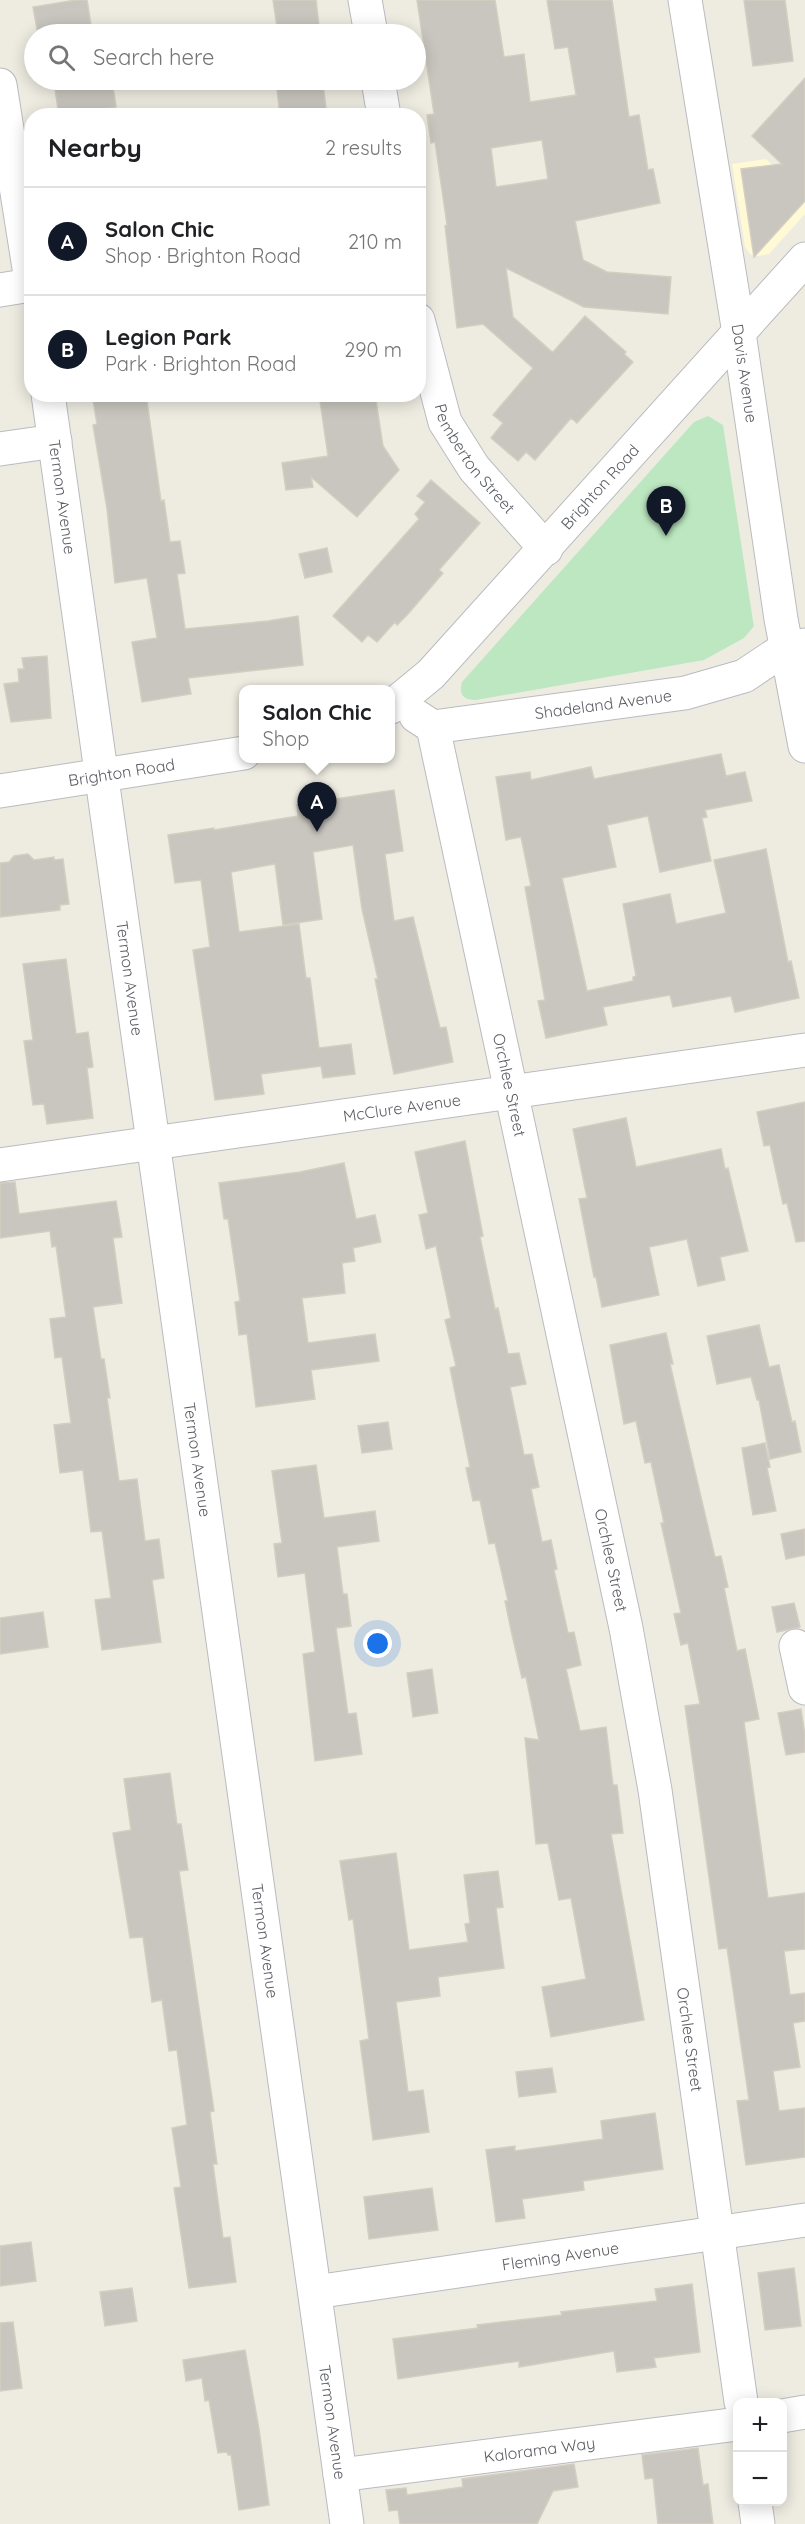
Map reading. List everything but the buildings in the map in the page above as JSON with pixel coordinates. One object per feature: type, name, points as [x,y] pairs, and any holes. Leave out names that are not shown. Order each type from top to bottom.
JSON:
[{"type":"street","points":[[365,0],[369,24]]},
{"type":"street","name":"Davis Avenue","points":[[685,0],[739,333],[795,646],[805,746]]},
{"type":"street","points":[[0,85],[3,130],[24,247]]},
{"type":"street","points":[[380,90],[383,108]]},
{"type":"street","name":"Brighton Road","points":[[395,705],[431,674],[805,260]]},
{"type":"street","points":[[0,290],[24,287]]},
{"type":"street","name":"Pemberton Street","points":[[426,350],[445,422],[474,468],[546,549]]},
{"type":"street","name":"Termon Avenue","points":[[49,402],[347,2524]]},
{"type":"street","points":[[0,449],[56,441]]},
{"type":"street","name":"Shadeland Avenue","points":[[433,726],[685,693],[744,676],[795,646]]},
{"type":"street","points":[[395,707],[433,726]]},
{"type":"street","name":"Orchlee Street","points":[[433,726],[626,1628],[655,1790],[740,2398]]},
{"type":"street","name":"Brighton Road","points":[[0,791],[239,754]]},
{"type":"street","name":"McClure Avenue","points":[[0,1165],[805,1050]]},
{"type":"street","points":[[796,1646],[805,1688]]},
{"type":"street","name":"Fleming Avenue","points":[[315,2292],[805,2220]]},
{"type":"street","points":[[787,2415],[805,2412]]},
{"type":"street","name":"Kalorama Way","points":[[340,2475],[733,2425]]},
{"type":"street","points":[[755,2506],[758,2524]]},
{"type":"shaded area","points":[[766,159],[805,196],[805,214],[769,254],[759,256],[751,255],[745,247],[732,164]]},
{"type":"green space","points":[[708,416],[723,425],[754,626],[744,638],[704,660],[476,700],[463,696],[462,682],[694,422]]},
{"type":"place","name":"Legion Park","points":[[666,536]]},
{"type":"place","name":"Salon Chic","points":[[317,832]]}]
